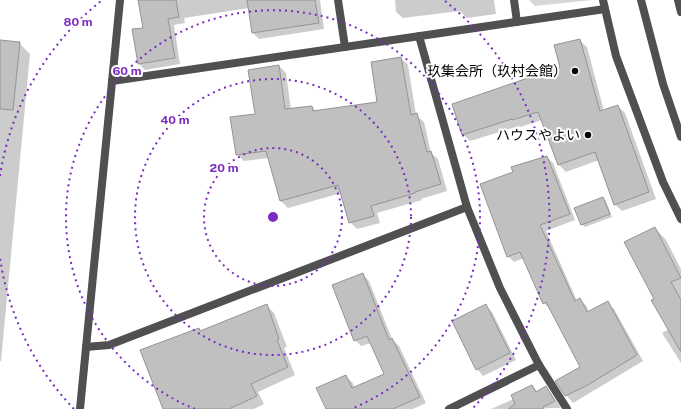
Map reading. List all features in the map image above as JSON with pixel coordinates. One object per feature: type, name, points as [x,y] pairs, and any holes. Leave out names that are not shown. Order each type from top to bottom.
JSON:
[{"type":"street","points":[[80,409],[120,0]]},
{"type":"street","points":[[338,0],[345,47]]},
{"type":"street","points":[[514,0],[517,22]]},
{"type":"street","points":[[603,0],[616,56],[663,182],[681,220]]},
{"type":"street","points":[[641,0],[662,84],[681,137]]},
{"type":"street","points":[[678,0],[681,12]]},
{"type":"street","points":[[112,81],[605,9]]},
{"type":"street","points":[[419,36],[467,207],[500,288],[539,365],[567,409]]},
{"type":"street","points":[[86,347],[109,344],[467,207]]},
{"type":"street","points":[[449,409],[539,365]]},
{"type":"shaded area","points":[[529,0],[592,0],[535,6]]},
{"type":"building","points":[[138,0],[176,0],[179,17],[168,19],[175,58],[138,64],[132,29],[143,28]]},
{"type":"building","points":[[247,0],[315,0],[319,23],[252,33]]},
{"type":"building","points":[[580,39],[600,111],[618,105],[649,192],[614,205],[595,152],[558,165],[538,112],[462,135],[452,104],[560,67],[554,45]]},
{"type":"building","points":[[0,40],[20,42],[13,110],[0,109]]},
{"type":"building","points":[[401,57],[411,115],[417,113],[427,152],[431,151],[441,184],[371,206],[374,216],[349,223],[338,185],[280,201],[266,151],[236,155],[230,117],[255,114],[248,70],[279,65],[285,109],[312,106],[313,111],[377,102],[371,62]]},
{"type":"building","points":[[547,156],[570,214],[540,225],[575,301],[580,298],[587,312],[608,301],[637,355],[586,386],[565,396],[555,381],[580,367],[546,302],[543,304],[520,252],[507,257],[480,184],[513,172],[511,167]]},
{"type":"building","points":[[603,197],[610,214],[581,225],[574,208]]},
{"type":"building","points":[[655,227],[681,278],[671,282],[681,300],[681,352],[651,300],[654,299],[624,242]]},
{"type":"building","points":[[363,273],[389,340],[392,338],[420,397],[393,409],[326,409],[316,388],[346,375],[352,388],[384,374],[367,336],[354,341],[332,285]]},
{"type":"building","points":[[267,304],[279,339],[277,340],[288,367],[251,384],[257,396],[229,409],[163,409],[140,350],[199,328],[200,331]]},
{"type":"building","points":[[486,304],[510,353],[476,370],[452,321]]},
{"type":"building","points":[[532,385],[536,392],[546,386],[555,401],[543,407],[544,409],[508,409],[515,404],[511,395]]},
{"type":"place","name":"玖集会所（玖村会館）","points":[[575,71]]},
{"type":"place","name":"ハウスやよい","points":[[588,135]]}]
